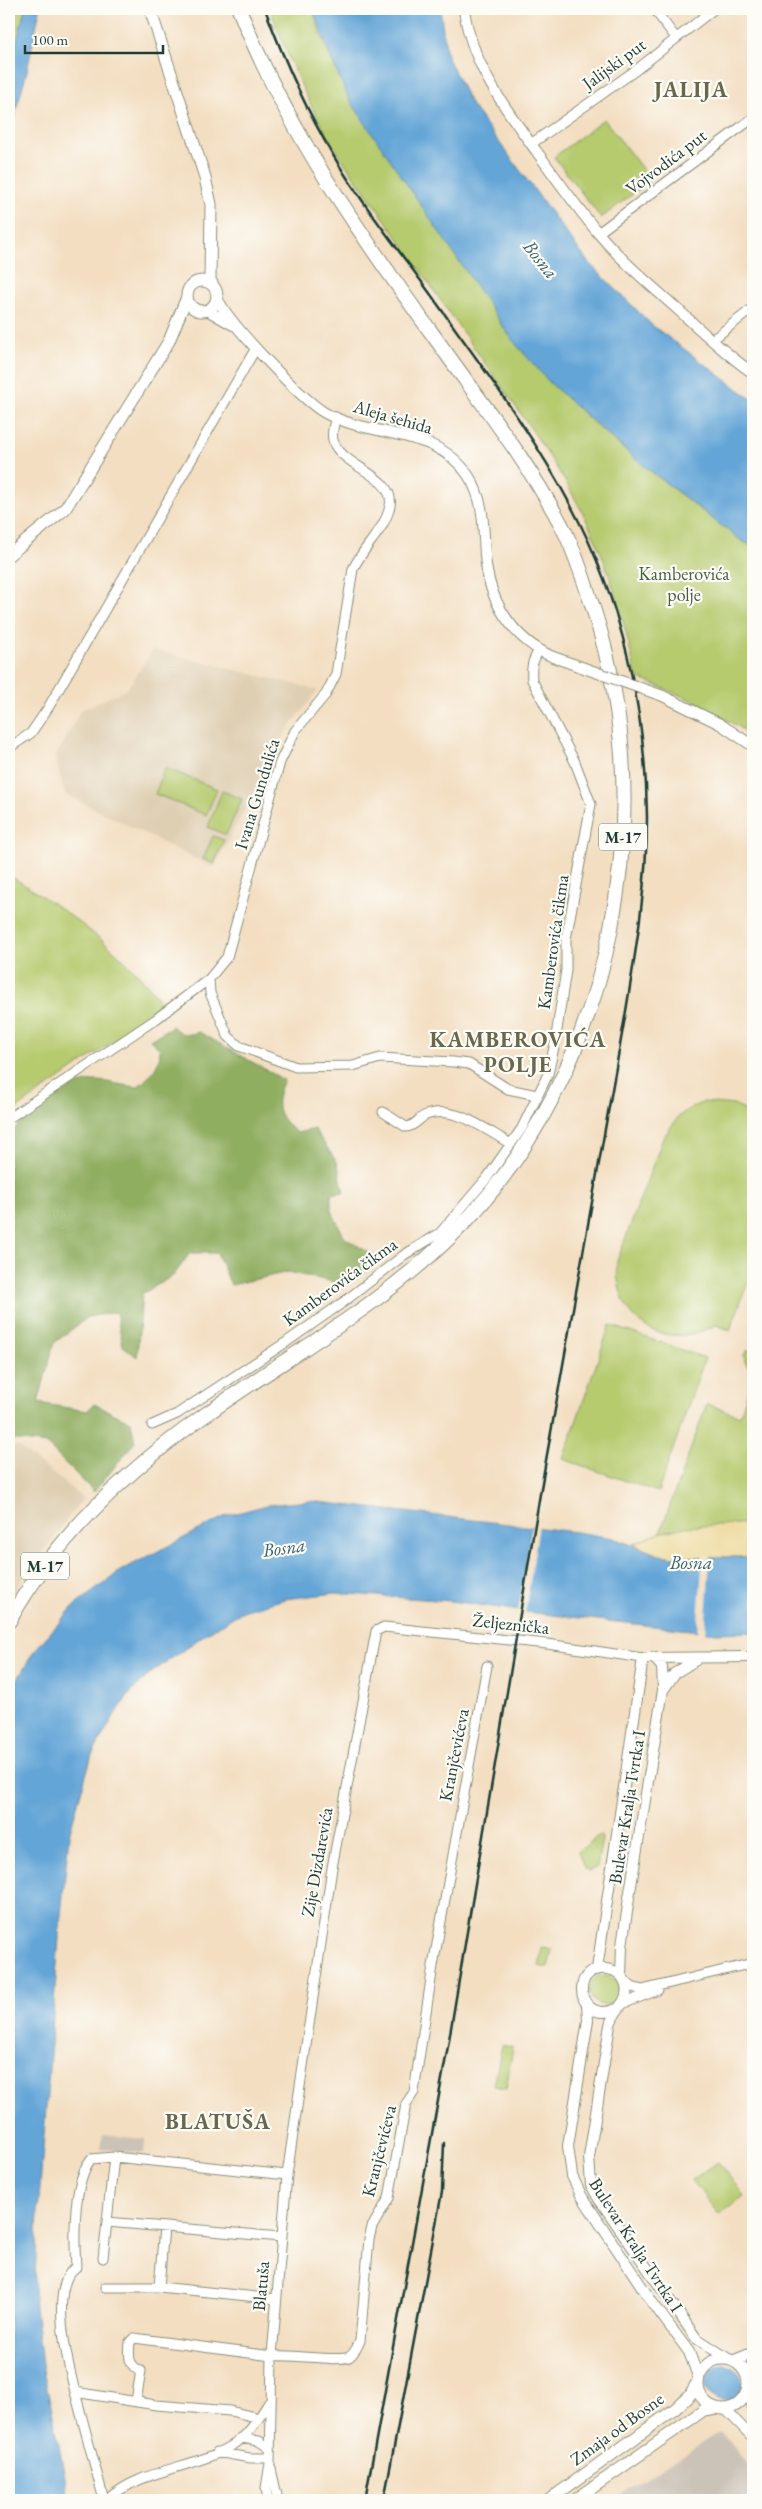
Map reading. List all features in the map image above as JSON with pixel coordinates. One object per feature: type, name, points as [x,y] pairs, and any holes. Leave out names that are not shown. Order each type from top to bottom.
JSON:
[{"type":"highway","name":"M-17","points":[[9,1621],[53,1556],[87,1515],[129,1474],[204,1415],[368,1305],[424,1262],[472,1213],[516,1158],[564,1077],[592,1005],[605,960],[615,906],[622,855],[625,808],[623,748],[617,700],[607,651],[582,574],[565,532],[502,428],[433,335],[321,172],[296,131],[239,9]]},
{"type":"main road","points":[[150,9],[204,174],[211,204],[210,280],[217,297],[214,305],[184,320],[173,332]]},
{"type":"main road","points":[[9,555],[65,509],[173,332],[189,288],[196,281],[210,252]]},
{"type":"main road","points":[[196,281],[205,281],[213,285]]},
{"type":"main road","points":[[187,297],[191,306],[203,310]]},
{"type":"main road","name":"Zmaja od Bosne","points":[[549,2500],[675,2409],[690,2395],[701,2371],[714,2361],[732,2360],[753,2353]]},
{"type":"main road","points":[[732,2360],[744,2369],[750,2383]]},
{"type":"main road","points":[[698,2380],[698,2388],[704,2400],[721,2408]]},
{"type":"main road","name":"Zmaja od Bosne","points":[[576,2500],[704,2410],[740,2403],[750,2383]]},
{"type":"street","points":[[464,9],[480,66],[531,144],[598,233],[644,280],[712,340],[753,373]]},
{"type":"street","points":[[654,9],[676,38]]},
{"type":"street","name":"Jalijski put","points":[[531,144],[714,9]]},
{"type":"street","name":"Vojvodića put","points":[[598,233],[753,118]]},
{"type":"street","name":"Aleja šehida","points":[[217,297],[240,330],[256,348],[324,413],[424,442],[449,455],[460,464],[475,487],[481,501],[485,556],[492,592],[513,628],[539,651],[664,696],[720,724],[753,746]]},
{"type":"street","points":[[712,340],[753,308]]},
{"type":"street","name":"Aleja šehida","points":[[203,310],[240,330]]},
{"type":"street","points":[[9,748],[31,733],[48,708],[256,348]]},
{"type":"street","name":"Ivana Gundulića","points":[[9,1118],[122,1043],[210,979],[227,957],[276,777],[288,742],[332,684],[353,568],[358,556],[384,523],[390,505],[390,497],[381,483],[344,455],[336,446],[332,434],[336,417]]},
{"type":"street","name":"Kamberovića čikma","points":[[152,1425],[177,1414],[277,1348],[346,1300],[404,1255],[440,1233],[487,1178],[522,1128],[548,1074],[555,1043],[566,970],[566,939],[591,804],[576,762],[532,680],[531,668],[534,657],[539,651]]},
{"type":"street","points":[[210,979],[210,993],[228,1036],[239,1046],[296,1067],[353,1066],[380,1058],[452,1062],[469,1064],[508,1089],[537,1095]]},
{"type":"street","points":[[383,1112],[406,1127],[410,1127],[426,1116],[449,1114],[460,1116],[511,1144]]},
{"type":"street","name":"Željeznička","points":[[376,1631],[384,1627],[547,1644],[643,1658]]},
{"type":"street","name":"Zije Dizdarevića","points":[[297,2099],[332,1868],[376,1631]]},
{"type":"street","points":[[643,1658],[697,1660],[753,1658]]},
{"type":"street","name":"Bulevar Kralja Tvrtka I","points":[[643,1658],[597,1969],[584,1981],[582,1993],[587,2004],[588,2020],[568,2146],[572,2176],[581,2194],[641,2286],[689,2352],[698,2380]]},
{"type":"street","points":[[655,1659],[662,1667],[664,1690]]},
{"type":"street","name":"Bulevar Kralja Tvrtka I","points":[[697,1660],[675,1673],[664,1690],[622,1946],[623,1978],[626,1993],[610,2025],[590,2142],[589,2169],[591,2185],[599,2199],[696,2338],[732,2360]]},
{"type":"street","name":"Kranjčevićeva","points":[[136,2401],[141,2371],[131,2364],[129,2359],[130,2342],[134,2338],[272,2356],[285,2354],[343,2359],[355,2352],[360,2341],[369,2239],[372,2228],[389,2198],[406,2104],[414,2092],[433,1966],[487,1666]]},
{"type":"street","points":[[597,1969],[610,1969],[632,1987],[642,1990],[753,1963]]},
{"type":"street","points":[[587,2004],[597,2012],[610,2012],[672,1983]]},
{"type":"street","name":"Blatuša","points":[[278,2500],[269,2448],[272,2356],[287,2174],[297,2099]]},
{"type":"street","points":[[103,2258],[114,2157]]},
{"type":"street","points":[[270,2401],[259,2418],[241,2438],[216,2452],[134,2481],[122,2487],[105,2500],[75,2392],[64,2336],[62,2298],[64,2282],[68,2272],[76,2267],[80,2183],[84,2167],[91,2159],[114,2157],[287,2174]]},
{"type":"street","points":[[107,2222],[282,2237]]},
{"type":"street","points":[[159,2287],[164,2227]]},
{"type":"street","points":[[105,2287],[159,2287],[276,2300]]},
{"type":"street","points":[[750,2383],[753,2409]]},
{"type":"street","points":[[75,2392],[136,2401],[230,2411],[259,2418]]},
{"type":"street","points":[[721,2408],[736,2417],[753,2438]]},
{"type":"street","points":[[241,2438],[259,2442],[269,2448]]},
{"type":"street","points":[[216,2452],[270,2461]]},
{"type":"street","name":"Blatuša","points":[[268,2500],[266,2488],[270,2461]]},
{"type":"shaded area","points":[[153,650],[318,690],[285,733],[214,868],[65,794],[55,757],[81,710],[127,689]]},
{"type":"shaded area","points":[[18,1446],[83,1498],[18,1586],[9,1605],[9,1447]]},
{"type":"shaded area","points":[[103,2135],[145,2139],[144,2153],[101,2149]]},
{"type":"shaded area","points":[[721,2431],[753,2472],[753,2500],[612,2500]]},
{"type":"green space","points":[[9,9],[25,9],[9,73]]},
{"type":"green space","name":"Kamberovića polje","points":[[270,9],[313,9],[331,60],[356,107],[504,328],[540,371],[566,398],[651,471],[709,517],[753,547],[753,736],[701,704],[636,677],[626,632],[606,566],[577,502],[528,424],[333,145],[298,78]]},
{"type":"green space","points":[[604,119],[651,180],[601,218],[554,157]]},
{"type":"green space","points":[[165,768],[217,789],[206,815],[155,794]]},
{"type":"green space","points":[[222,791],[242,799],[226,835],[208,827]]},
{"type":"green space","points":[[213,836],[224,840],[214,864],[203,859]]},
{"type":"green space","points":[[9,875],[51,902],[93,933],[131,967],[164,1006],[9,1114]]},
{"type":"green space","points":[[172,1026],[184,1034],[199,1032],[284,1080],[278,1096],[278,1110],[281,1115],[297,1133],[314,1129],[337,1162],[344,1192],[331,1194],[331,1210],[345,1238],[380,1259],[347,1285],[288,1272],[231,1285],[217,1253],[190,1253],[174,1275],[142,1294],[137,1357],[123,1346],[116,1312],[88,1317],[54,1343],[38,1403],[87,1411],[94,1404],[131,1422],[135,1442],[94,1492],[46,1444],[9,1439],[9,1134],[50,1100],[75,1086],[99,1081],[137,1087],[150,1075],[160,1055],[160,1049],[150,1040]]},
{"type":"green space","points":[[704,1102],[734,1105],[753,1114],[753,1269],[730,1330],[716,1325],[696,1333],[677,1335],[660,1333],[645,1326],[633,1315],[624,1301],[618,1282],[617,1261],[663,1138],[679,1116],[690,1108]]},
{"type":"green space","points":[[610,1325],[705,1358],[658,1492],[563,1459]]},
{"type":"green space","points":[[748,1350],[753,1353],[753,1366],[750,1368],[745,1362],[744,1354]]},
{"type":"green space","points":[[753,1376],[753,1523],[685,1527],[660,1533],[707,1404],[740,1416]]},
{"type":"green space","points":[[598,1836],[601,1836],[602,1839],[597,1867],[589,1871],[584,1868],[578,1852]]},
{"type":"green space","points":[[542,1948],[552,1949],[548,1968],[539,1966]]},
{"type":"green space","points":[[604,1975],[615,1979],[619,1990],[615,2001],[604,2005],[593,2001],[589,1990],[593,1979]]},
{"type":"green space","points":[[502,2045],[513,2047],[506,2088],[494,2086]]},
{"type":"green space","points":[[718,2162],[744,2196],[719,2215],[692,2180]]},
{"type":"sand","points":[[753,1523],[753,1557],[675,1557],[659,1555],[633,1544],[660,1533],[685,1527]]},
{"type":"water","points":[[25,9],[40,9],[27,71],[9,135],[9,73]]},
{"type":"water","name":"Bosna","points":[[313,9],[440,9],[447,56],[470,103],[588,262],[653,326],[753,400],[753,547],[739,539],[639,462],[550,383],[513,341],[349,99]]},
{"type":"water","name":"Bosna","points":[[310,1501],[576,1532],[613,1538],[659,1555],[675,1557],[753,1557],[753,1632],[717,1633],[534,1613],[451,1601],[335,1593],[285,1599],[243,1611],[207,1633],[150,1674],[132,1691],[114,1716],[92,1755],[69,1835],[60,1925],[38,2213],[34,2298],[42,2365],[69,2500],[9,2500],[9,1694],[34,1651],[73,1607],[120,1571],[226,1516],[267,1505]]},
{"type":"water","points":[[724,2365],[731,2366],[737,2370],[741,2376],[741,2390],[737,2396],[731,2400],[724,2401],[717,2400],[711,2396],[707,2390],[706,2383],[707,2376],[711,2370],[717,2366]]},
{"type":"pier","points":[[532,1525],[539,1525],[525,1614],[518,1613]]},
{"type":"pier","points":[[703,1555],[710,1555],[705,1635],[697,1634]]},
{"type":"railway","points":[[265,9],[304,102],[344,173],[539,450],[589,542],[617,618],[628,657],[636,697],[646,777],[647,842],[640,917],[629,992],[540,1494],[448,2046],[365,2500]]},
{"type":"railway","points":[[384,2500],[442,2192],[444,2143]]},
{"type":"district","name":"JALIJA","points":[[691,89]]},
{"type":"district","name":"KAMBEROVIĆA POLJE","points":[[518,1052]]},
{"type":"district","name":"BLATUŠA","points":[[218,2121]]}]
